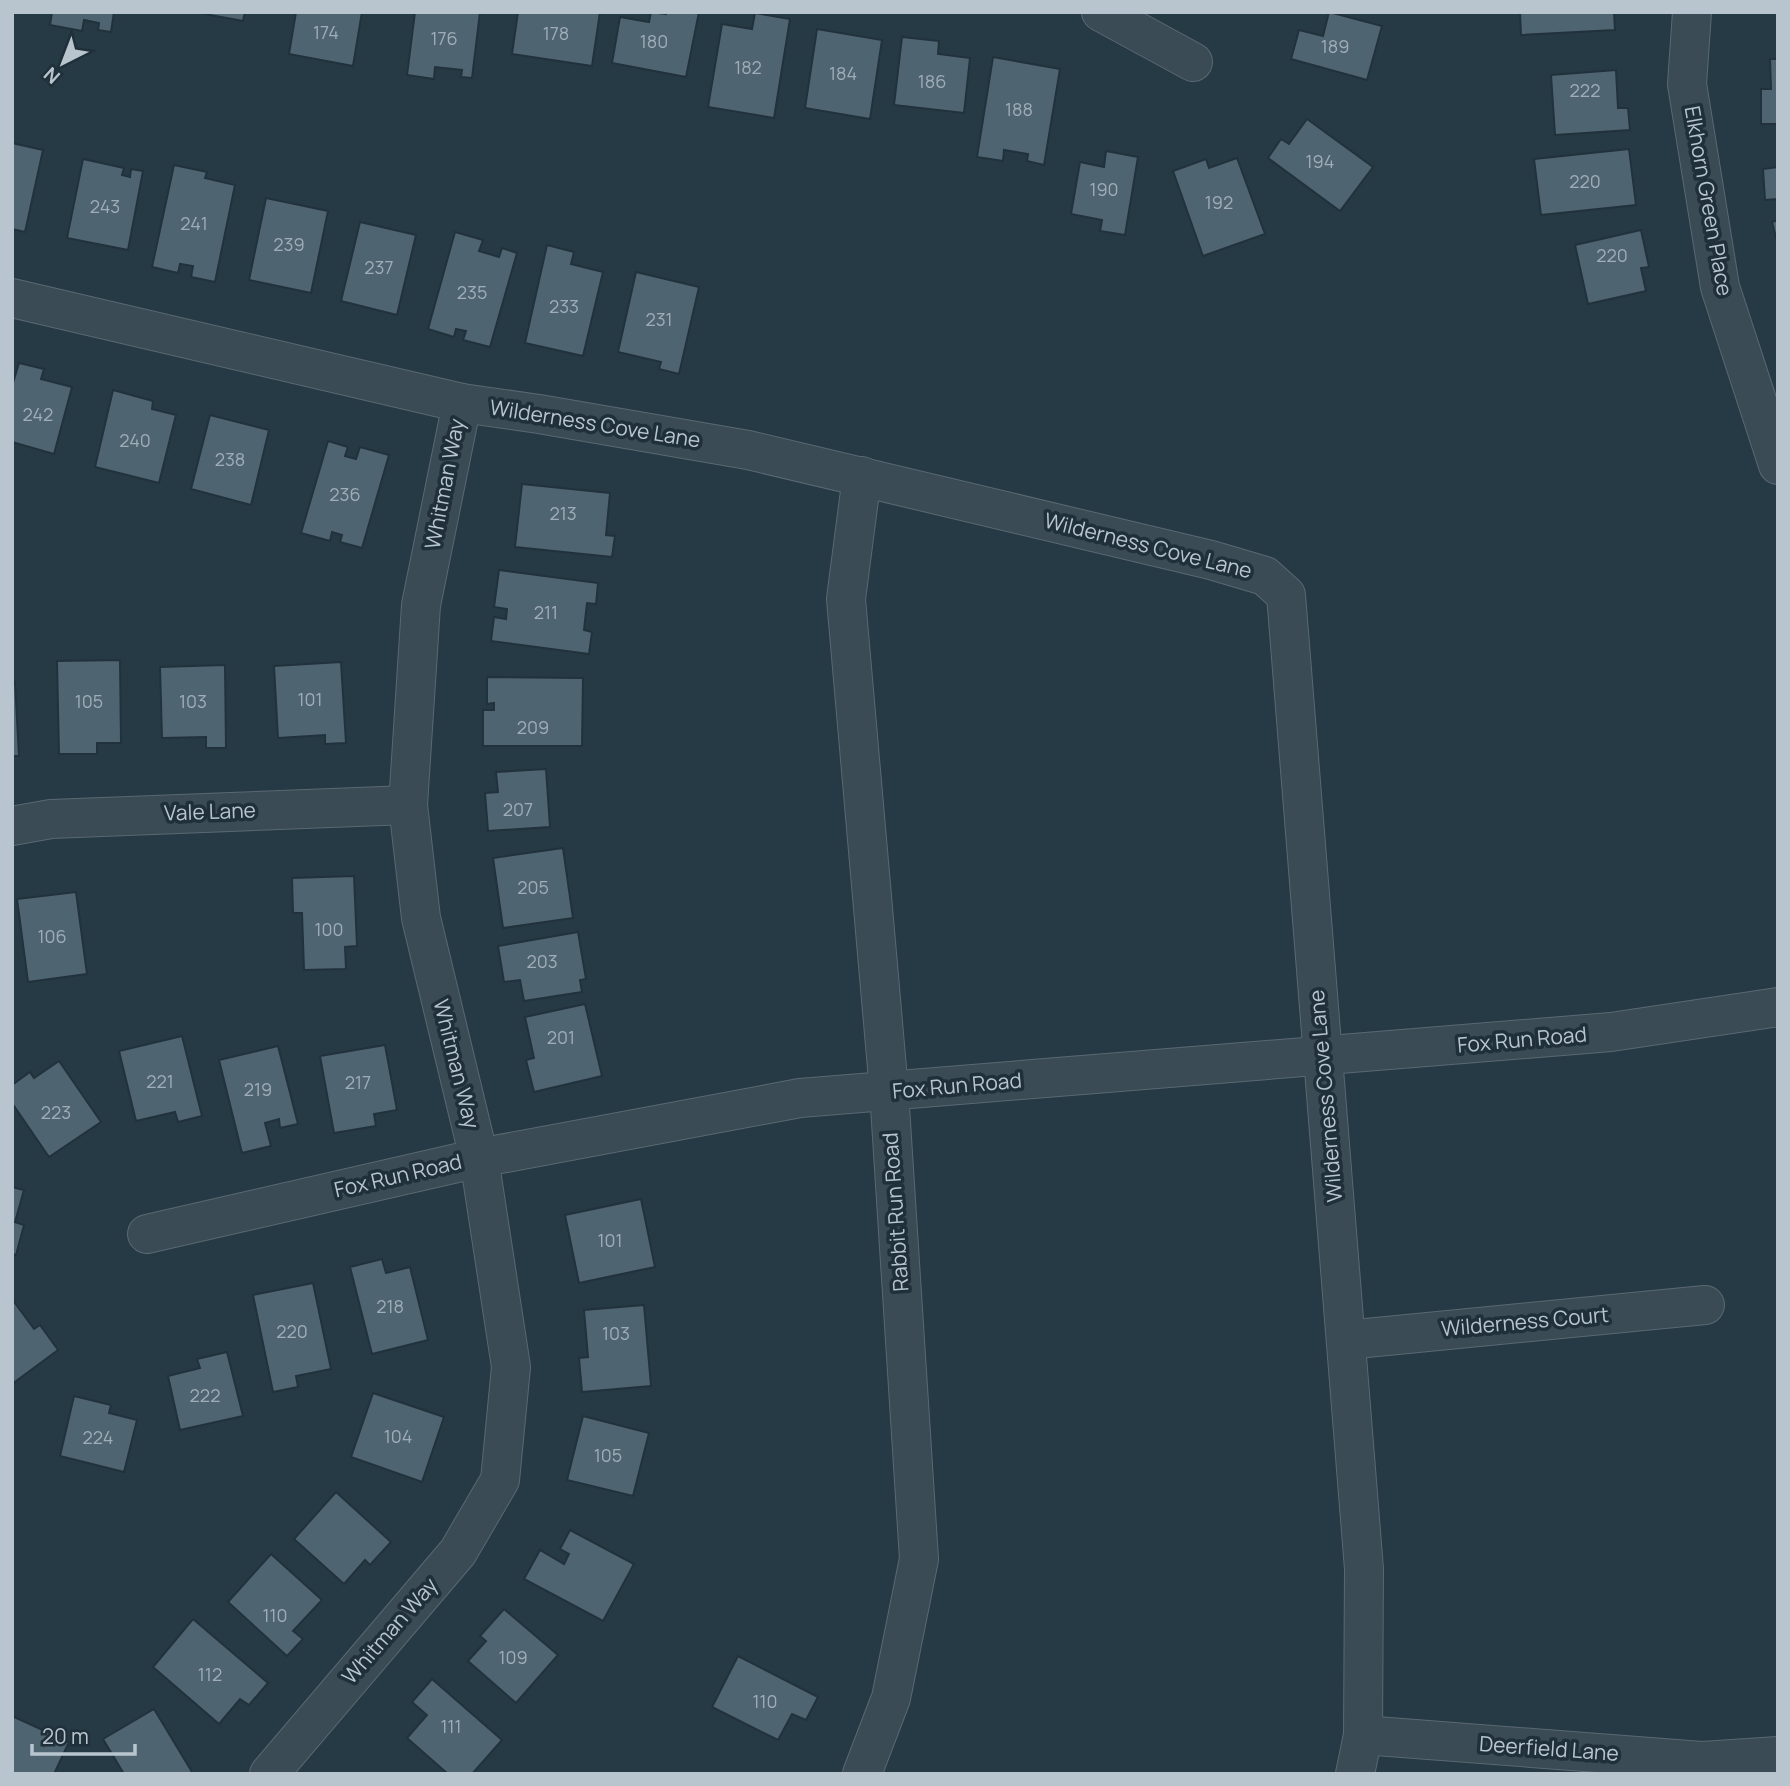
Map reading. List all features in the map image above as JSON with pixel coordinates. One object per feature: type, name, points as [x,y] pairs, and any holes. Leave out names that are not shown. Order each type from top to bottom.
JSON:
[{"type":"street","points":[[1101,12],[1193,62]]},
{"type":"street","name":"Elkhorn Green Place","points":[[1692,12],[1687,83],[1720,287],[1778,465]]},
{"type":"street","name":"Wilderness Cove Lane","points":[[12,298],[462,403],[748,450],[1211,560],[1265,576],[1286,595],[1364,1569],[1363,1735],[1355,1774]]},
{"type":"street","name":"Whitman Way","points":[[269,1774],[458,1552],[500,1480],[511,1367],[479,1158],[421,918],[408,805],[421,606],[462,403]]},
{"type":"street","name":"Rabbit Run Road","points":[[862,477],[846,599],[889,1091],[919,1559],[891,1698],[862,1774]]},
{"type":"street","name":"Vale Lane","points":[[12,826],[51,818],[408,805]]},
{"type":"street","name":"Fox Run Road","points":[[147,1234],[479,1158],[800,1098],[1611,1032],[1778,1007]]},
{"type":"street","name":"Wilderness Court","points":[[1346,1340],[1705,1305]]},
{"type":"street","name":"Deerfield Lane","points":[[1363,1735],[1702,1761],[1778,1756]]},
{"type":"building","points":[[52,12],[114,12],[111,32],[98,30],[99,23],[84,20],[82,31],[50,25]]},
{"type":"building","points":[[194,12],[245,12],[243,21]]},
{"type":"building","points":[[296,12],[362,12],[353,66],[289,54]]},
{"type":"building","points":[[415,12],[480,12],[472,78],[461,77],[462,70],[435,67],[434,79],[407,75]]},
{"type":"building","points":[[518,12],[600,12],[592,66],[512,54]]},
{"type":"building","points":[[651,12],[699,12],[686,77],[612,63],[620,17],[649,22]]},
{"type":"building","points":[[1329,12],[1382,26],[1367,80],[1291,59],[1299,30],[1323,36]]},
{"type":"building","points":[[1520,12],[1614,12],[1615,30],[1521,35]]},
{"type":"building","points":[[755,13],[790,19],[774,118],[708,107],[722,24],[752,29]]},
{"type":"building","points":[[817,29],[882,40],[870,119],[805,108]]},
{"type":"building","points":[[902,37],[939,41],[938,54],[970,58],[964,113],[894,105]]},
{"type":"building","points":[[993,57],[1060,69],[1044,165],[1027,161],[1028,154],[1004,150],[1003,161],[977,157]]},
{"type":"building","points":[[1770,59],[1778,59],[1778,124],[1761,124],[1761,89],[1771,89]]},
{"type":"building","points":[[1616,70],[1618,108],[1628,108],[1630,130],[1555,135],[1551,75]]},
{"type":"building","points":[[1307,119],[1373,167],[1340,211],[1268,158],[1281,139],[1289,144]]},
{"type":"building","points":[[12,143],[43,150],[25,232],[12,229]]},
{"type":"building","points":[[1629,149],[1636,205],[1541,215],[1534,159]]},
{"type":"building","points":[[1106,151],[1138,157],[1125,235],[1100,231],[1102,220],[1071,214],[1080,162],[1104,167]]},
{"type":"building","points":[[1237,158],[1265,234],[1203,256],[1173,171],[1206,159],[1209,168]]},
{"type":"building","points":[[83,159],[124,168],[122,175],[130,177],[131,169],[143,171],[128,250],[67,238]]},
{"type":"building","points":[[174,165],[207,172],[205,178],[235,185],[215,282],[191,277],[193,266],[180,264],[178,273],[152,267]]},
{"type":"building","points":[[1778,167],[1778,199],[1765,200],[1763,169]]},
{"type":"building","points":[[266,198],[328,211],[311,293],[249,280]]},
{"type":"building","points":[[1778,220],[1778,245],[1772,222]]},
{"type":"building","points":[[360,222],[416,235],[397,315],[341,301]]},
{"type":"building","points":[[1641,230],[1649,267],[1641,268],[1646,291],[1588,304],[1575,245]]},
{"type":"building","points":[[455,232],[483,240],[479,251],[499,257],[502,248],[517,253],[490,347],[463,340],[466,331],[456,329],[454,337],[428,329]]},
{"type":"building","points":[[547,245],[574,252],[571,264],[603,272],[583,356],[525,343]]},
{"type":"building","points":[[636,272],[699,287],[679,374],[659,369],[661,362],[618,352]]},
{"type":"building","points":[[19,363],[44,369],[41,379],[72,387],[54,454],[12,442],[12,386]]},
{"type":"building","points":[[113,390],[153,401],[152,409],[176,415],[159,483],[95,467]]},
{"type":"building","points":[[210,415],[269,430],[251,505],[191,489]]},
{"type":"building","points":[[328,441],[348,447],[345,456],[356,459],[360,447],[389,455],[362,548],[340,542],[342,535],[332,532],[330,541],[301,533]]},
{"type":"building","points":[[522,484],[610,493],[606,535],[615,536],[612,557],[515,547]]},
{"type":"building","points":[[499,570],[598,583],[596,604],[587,603],[584,630],[592,632],[589,654],[491,641],[494,617],[506,619],[507,609],[494,607]]},
{"type":"building","points":[[120,660],[121,743],[97,743],[97,754],[59,754],[57,661]]},
{"type":"building","points":[[341,662],[346,743],[325,744],[325,735],[278,738],[274,666]]},
{"type":"building","points":[[225,665],[226,748],[206,748],[206,737],[162,738],[160,667]]},
{"type":"building","points":[[487,677],[583,678],[582,746],[483,746],[483,710],[494,710],[494,703],[487,704]]},
{"type":"building","points":[[12,682],[15,682],[19,756],[12,756]]},
{"type":"building","points":[[546,769],[550,827],[488,831],[485,793],[498,792],[496,772]]},
{"type":"building","points":[[563,848],[573,918],[503,928],[493,858]]},
{"type":"building","points":[[354,876],[357,946],[345,947],[346,969],[304,970],[302,913],[293,913],[292,878]]},
{"type":"building","points":[[76,892],[87,974],[28,982],[17,899]]},
{"type":"building","points":[[578,932],[586,979],[580,980],[582,992],[524,1001],[520,980],[504,982],[498,946]]},
{"type":"building","points":[[585,1004],[602,1076],[534,1092],[526,1060],[534,1058],[525,1017]]},
{"type":"building","points":[[182,1036],[202,1116],[178,1122],[175,1112],[136,1121],[119,1051]]},
{"type":"building","points":[[385,1045],[397,1110],[374,1114],[376,1126],[334,1133],[320,1056]]},
{"type":"building","points":[[278,1046],[298,1124],[280,1128],[279,1119],[265,1123],[271,1146],[242,1153],[219,1060]]},
{"type":"building","points":[[59,1061],[101,1122],[49,1157],[12,1103],[12,1085],[30,1072],[34,1078]]},
{"type":"building","points":[[12,1187],[24,1190],[15,1222],[24,1225],[16,1255],[12,1254]]},
{"type":"building","points":[[641,1199],[655,1267],[579,1283],[565,1215]]},
{"type":"building","points":[[382,1259],[386,1273],[410,1267],[428,1340],[372,1354],[350,1267]]},
{"type":"building","points":[[313,1283],[331,1369],[296,1376],[298,1387],[273,1392],[253,1295]]},
{"type":"building","points":[[12,1299],[34,1329],[40,1325],[58,1350],[12,1384]]},
{"type":"building","points":[[644,1305],[651,1386],[582,1392],[579,1358],[588,1357],[584,1310]]},
{"type":"building","points":[[227,1352],[243,1416],[180,1430],[168,1376],[200,1368],[197,1359]]},
{"type":"building","points":[[373,1393],[444,1417],[422,1482],[351,1457]]},
{"type":"building","points":[[74,1396],[111,1405],[109,1413],[137,1420],[124,1472],[60,1456]]},
{"type":"building","points":[[583,1416],[649,1433],[633,1496],[567,1480]]},
{"type":"building","points":[[336,1492],[391,1542],[370,1565],[365,1560],[344,1584],[294,1539]]},
{"type":"building","points":[[570,1530],[634,1564],[603,1621],[524,1579],[540,1550],[564,1564],[569,1554],[560,1549]]},
{"type":"building","points":[[271,1554],[322,1600],[293,1631],[303,1639],[287,1656],[228,1602]]},
{"type":"building","points":[[504,1609],[558,1655],[516,1703],[468,1661],[486,1641],[480,1636]]},
{"type":"building","points":[[193,1619],[268,1683],[249,1705],[240,1699],[219,1724],[153,1667]]},
{"type":"building","points":[[738,1656],[818,1697],[806,1720],[792,1714],[778,1740],[712,1707]]},
{"type":"building","points":[[432,1679],[502,1740],[472,1774],[448,1774],[407,1738],[427,1715],[412,1702]]},
{"type":"building","points":[[154,1709],[192,1772],[189,1774],[124,1774],[103,1739]]},
{"type":"building","points":[[12,1716],[69,1742],[54,1774],[12,1774]]}]
